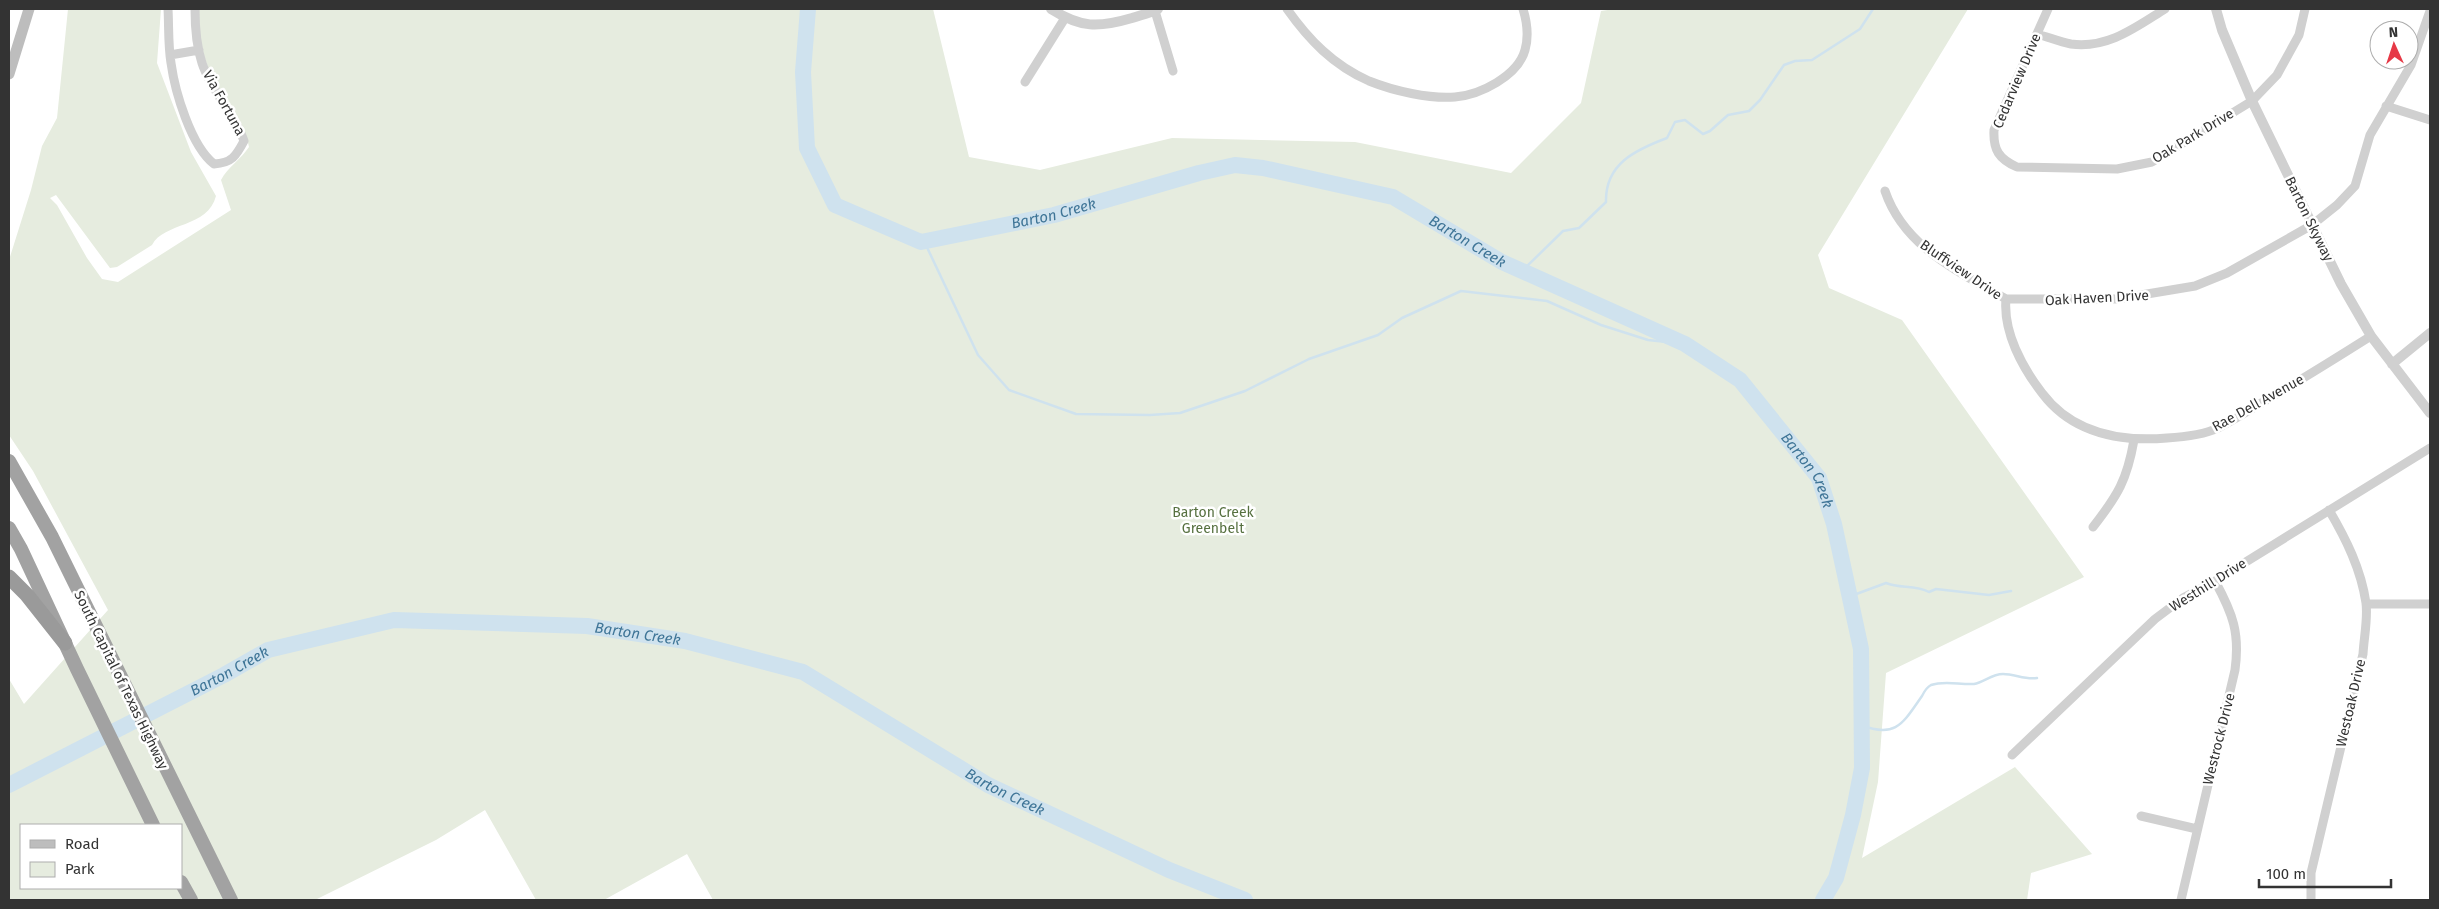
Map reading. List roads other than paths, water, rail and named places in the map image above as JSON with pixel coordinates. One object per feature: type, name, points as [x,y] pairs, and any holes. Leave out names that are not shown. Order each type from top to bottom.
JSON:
[{"type":"highway","name":"South Capital of Texas Highway","points":[[9,461],[52,537],[108,654],[231,900]]},
{"type":"highway","points":[[9,477],[30,498]]},
{"type":"highway","points":[[9,528],[21,549],[153,824]]},
{"type":"highway","points":[[9,576],[28,595],[65,643]]},
{"type":"highway","points":[[182,884],[190,900]]},
{"type":"main road","points":[[9,74],[29,9]]},
{"type":"street","name":"Via Fortuna","points":[[168,9],[170,55],[184,114],[204,156],[214,164],[227,163],[238,153],[244,141],[240,129],[202,64],[195,9]]},
{"type":"street","points":[[1050,9],[1065,18],[1087,25],[1104,25],[1156,10],[1173,71]]},
{"type":"street","points":[[1287,9],[1305,34],[1331,59],[1369,81],[1402,91],[1455,97],[1474,93],[1495,84],[1511,71],[1525,53],[1528,38],[1522,9]]},
{"type":"street","name":"Cedarview Drive","points":[[1998,155],[1994,144],[1994,130],[2048,9]]},
{"type":"street","points":[[2037,34],[2069,44],[2096,44],[2122,36],[2165,9]]},
{"type":"street","name":"Barton Skyway","points":[[2216,9],[2222,30],[2252,101],[2341,284],[2371,336],[2430,413]]},
{"type":"street","name":"Oak Park Drive","points":[[1998,155],[2006,162],[2017,167],[2117,168],[2152,162],[2252,101],[2277,75],[2299,35],[2305,9]]},
{"type":"street","name":"Oak Haven Drive","points":[[2006,299],[2117,300],[2195,286],[2227,273],[2312,225],[2337,206],[2355,186],[2370,135],[2411,65],[2430,11]]},
{"type":"street","points":[[1025,82],[1065,18]]},
{"type":"street","points":[[170,55],[199,50]]},
{"type":"street","points":[[2386,106],[2430,120]]},
{"type":"street","name":"Bluffview Drive","points":[[1885,191],[1890,206],[1903,226],[1922,246],[2006,299],[2006,316],[2015,348],[2033,382],[2047,400],[2065,418],[2087,429],[2108,436],[2134,440]]},
{"type":"street","points":[[2392,364],[2430,333]]},
{"type":"street","name":"Rae Dell Avenue","points":[[2134,440],[2185,437],[2217,428],[2295,384],[2371,336]]},
{"type":"street","points":[[2093,527],[2112,502],[2123,483],[2134,440]]},
{"type":"street","name":"Westhill Drive","points":[[2012,755],[2156,619],[2183,598],[2215,581],[2430,448]]},
{"type":"street","name":"Westoak Drive","points":[[2311,900],[2311,873],[2363,654],[2366,604],[2355,562],[2346,540],[2329,510]]},
{"type":"street","name":"Westrock Drive","points":[[2181,900],[2236,670],[2238,653],[2234,620],[2215,581]]},
{"type":"street","points":[[2366,604],[2430,604]]},
{"type":"street","points":[[2141,816],[2197,829]]},
{"type":"waterway","name":"Barton Creek","points":[[808,9],[803,72],[807,148],[835,205],[921,242],[1054,215],[1199,173],[1235,165],[1263,168],[1393,197],[1502,262],[1685,344],[1740,380],[1819,478],[1834,524],[1861,649],[1862,768],[1853,815],[1836,878],[1823,900]]},
{"type":"waterway","points":[[1522,271],[1563,231],[1579,228],[1606,202],[1607,189],[1611,178],[1616,168],[1624,160],[1644,148],[1667,138],[1675,122],[1685,120],[1703,134],[1710,131],[1728,115],[1749,111],[1760,100],[1784,65],[1795,61],[1812,60],[1860,29],[1873,9]]},
{"type":"waterway","points":[[924,241],[978,355],[1009,390],[1076,414],[1150,415],[1180,413],[1245,391],[1309,359],[1378,335],[1402,318],[1461,291],[1547,301],[1601,325],[1648,340],[1685,344]]},
{"type":"waterway","points":[[1851,596],[1886,583],[1918,588],[1929,592],[1936,589],[1989,595],[2011,591]]},
{"type":"waterway","name":"Barton Creek","points":[[9,785],[224,675],[268,650],[394,620],[587,626],[685,641],[803,672],[988,785],[1169,870],[1245,900]]},
{"type":"waterway","points":[[1861,725],[1883,730],[1898,726],[1904,721],[1931,685],[1947,683],[1974,684],[1995,675],[2003,674],[2037,678]]},
{"type":"park label","name":"Barton Creek Greenbelt","points":[[1213,520]]}]
